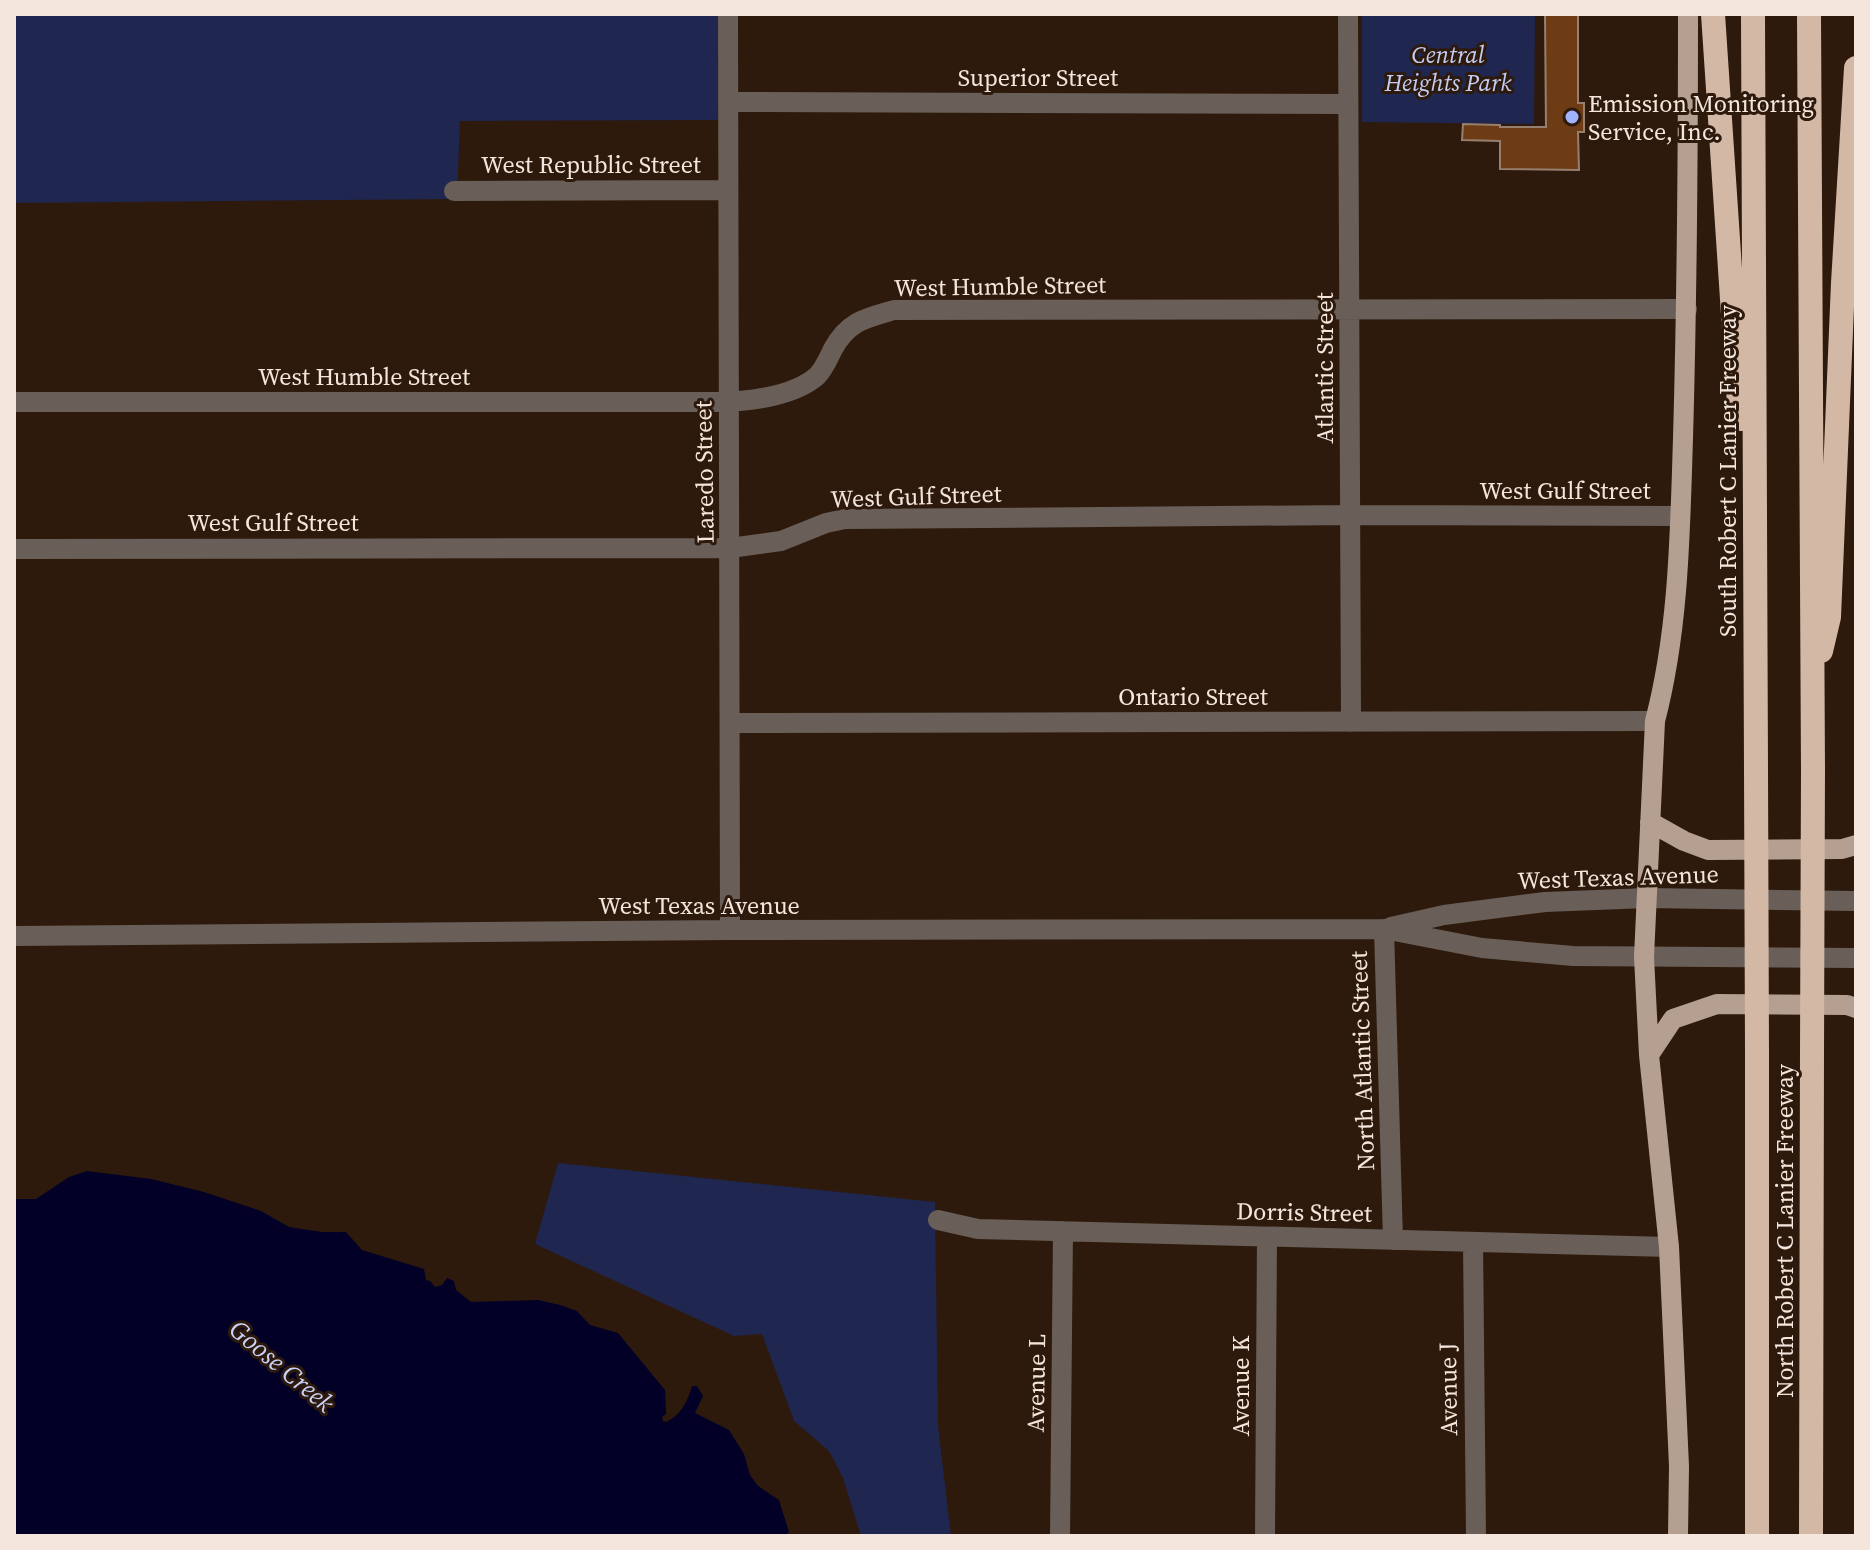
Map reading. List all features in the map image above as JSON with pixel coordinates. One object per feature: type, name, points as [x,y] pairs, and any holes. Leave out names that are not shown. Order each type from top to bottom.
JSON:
[{"type":"highway","points":[[1713,14],[1756,652]]},
{"type":"highway","name":"South Robert C Lanier Freeway","points":[[1753,14],[1756,927]]},
{"type":"highway","points":[[1809,14],[1812,689]]},
{"type":"highway","points":[[1812,689],[1829,617],[1843,283],[1856,68]]},
{"type":"highway","name":"North Robert C Lanier Freeway","points":[[1811,1536],[1812,689]]},
{"type":"highway","name":"North Robert C Lanier Freeway","points":[[1756,927],[1757,1536]]},
{"type":"main road","points":[[1678,1536],[1679,1466],[1669,1247],[1649,1055],[1644,957],[1655,721],[1675,616],[1680,516],[1687,309],[1688,14]]},
{"type":"main road","points":[[1650,822],[1708,850],[1842,849],[1856,845]]},
{"type":"main road","points":[[1649,1055],[1673,1019],[1717,1004],[1847,1005],[1856,1008]]},
{"type":"street","name":"Laredo Street","points":[[728,14],[730,930]]},
{"type":"street","name":"Atlantic Street","points":[[1348,14],[1351,722]]},
{"type":"street","name":"Superior Street","points":[[728,102],[1348,104]]},
{"type":"street","name":"West Republic Street","points":[[454,191],[727,190]]},
{"type":"street","name":"West Humble Street","points":[[14,402],[755,400],[802,386],[819,374],[838,341],[854,322],[894,310],[1687,309]]},
{"type":"street","name":"West Gulf Street","points":[[14,549],[730,548],[781,541],[845,519],[1680,516]]},
{"type":"street","name":"Ontario Street","points":[[730,723],[1655,721]]},
{"type":"street","name":"West Texas Avenue","points":[[1384,929],[1444,915],[1545,902],[1647,898],[1856,901]]},
{"type":"street","name":"West Texas Avenue","points":[[14,936],[1384,929],[1482,948],[1573,956],[1856,958]]},
{"type":"street","name":"North Atlantic Street","points":[[1384,929],[1393,1240]]},
{"type":"street","name":"Dorris Street","points":[[938,1220],[978,1229],[1669,1247]]},
{"type":"street","name":"Avenue L","points":[[1060,1536],[1063,1231]]},
{"type":"street","name":"Avenue K","points":[[1265,1536],[1267,1237]]},
{"type":"street","name":"Avenue J","points":[[1473,1242],[1476,1536]]},
{"type":"green space","points":[[14,14],[718,14],[718,120],[460,121],[457,199],[14,203]]},
{"type":"green space","name":"Central Heights Park","points":[[1362,14],[1535,14],[1534,124],[1362,122]]},
{"type":"green space","points":[[558,1163],[935,1202],[938,1426],[951,1536],[861,1536],[843,1478],[829,1451],[794,1421],[762,1334],[734,1336],[535,1244]]},
{"type":"water","name":"Goose Creek","points":[[87,1171],[151,1179],[204,1192],[261,1211],[289,1227],[346,1232],[362,1250],[424,1269],[426,1280],[435,1287],[442,1285],[447,1278],[454,1281],[456,1290],[471,1302],[538,1300],[577,1311],[590,1325],[618,1333],[665,1390],[666,1414],[662,1417],[663,1421],[679,1412],[692,1386],[697,1386],[703,1396],[695,1413],[729,1430],[744,1454],[750,1475],[758,1486],[779,1500],[789,1532],[785,1536],[14,1536],[14,1199],[36,1199],[69,1177]]},
{"type":"building","points":[[1545,14],[1578,14],[1578,103],[1584,103],[1584,132],[1578,132],[1579,170],[1500,169],[1500,141],[1462,140],[1463,124],[1546,127]]},
{"type":"place","name":"Emission Monitoring Service, Inc.","points":[[1572,117]]}]
